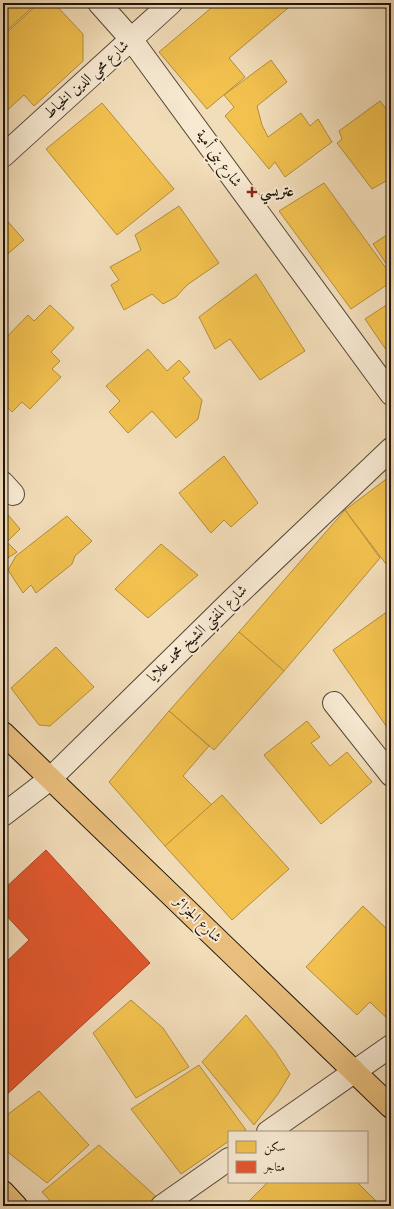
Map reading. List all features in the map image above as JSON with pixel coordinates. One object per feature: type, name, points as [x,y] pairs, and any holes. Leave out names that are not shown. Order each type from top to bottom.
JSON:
[{"type":"main road","name":"شارع الجزائر","points":[[3,733],[391,1107]]},
{"type":"main road","points":[[3,1192],[16,1206]]},
{"type":"street","name":"شارع بني أمية","points":[[99,3],[131,39],[391,394]]},
{"type":"street","name":"شارع محي الدين الخياط","points":[[3,156],[171,3]]},
{"type":"street","name":"شارع المفتي الشيخ محمد علايا","points":[[3,815],[50,779],[231,601],[391,450]]},
{"type":"street","points":[[334,703],[391,775]]},
{"type":"street","points":[[269,1131],[391,1046]]},
{"type":"street","points":[[162,1206],[228,1160]]},
{"type":"building: سكن","points":[[3,3],[37,3],[3,34]]},
{"type":"building: سكن","points":[[39,3],[54,3],[83,34],[83,61],[34,106],[24,95],[3,114],[3,36]]},
{"type":"building: سكن","points":[[217,3],[294,3],[229,58],[245,77],[207,109],[159,52]]},
{"type":"building: سكن","points":[[379,3],[391,3],[391,14]]},
{"type":"building: سكن","points":[[271,60],[287,82],[257,106],[262,125],[268,137],[301,113],[310,126],[318,119],[332,142],[285,177],[275,162],[269,169],[225,116],[234,107],[224,95]]},
{"type":"building: سكن","points":[[380,101],[391,115],[391,158],[388,162],[391,171],[391,178],[372,189],[337,143],[342,139],[339,131]]},
{"type":"building: سكن","points":[[102,103],[174,189],[117,235],[46,149]]},
{"type":"building: سكن","points":[[324,183],[391,275],[391,282],[351,309],[279,211]]},
{"type":"building: سكن","points":[[179,206],[219,263],[187,285],[176,297],[163,304],[152,294],[124,310],[111,285],[119,280],[110,267],[141,250],[135,235]]},
{"type":"building: سكن","points":[[3,216],[24,240],[3,258]]},
{"type":"building: سكن","points":[[391,232],[391,271],[373,244]]},
{"type":"building: سكن","points":[[256,274],[305,351],[260,380],[230,339],[215,349],[199,317]]},
{"type":"building: سكن","points":[[391,302],[391,357],[365,319]]},
{"type":"building: سكن","points":[[50,305],[74,328],[51,352],[60,361],[52,369],[61,377],[30,409],[22,402],[12,412],[3,403],[3,341],[28,315],[34,321]]},
{"type":"building: سكن","points":[[148,349],[167,371],[179,360],[190,372],[183,378],[202,400],[198,419],[176,438],[152,411],[128,433],[109,412],[120,401],[106,386]]},
{"type":"building: سكن","points":[[224,456],[258,503],[231,527],[224,520],[211,533],[179,493]]},
{"type":"building: سكن","points":[[389,477],[391,480],[391,567],[389,568],[345,510]]},
{"type":"building: سكن","points":[[3,509],[20,529],[7,542],[17,552],[3,561]]},
{"type":"building: سكن","points":[[345,510],[380,558],[284,671],[239,632]]},
{"type":"building: سكن","points":[[67,516],[92,541],[75,556],[72,564],[36,593],[31,585],[23,593],[8,570],[16,556]]},
{"type":"building: سكن","points":[[161,544],[198,575],[148,618],[115,589]]},
{"type":"building: سكن","points":[[391,609],[391,733],[333,650]]},
{"type":"building: سكن","points":[[239,632],[284,671],[214,750],[169,711]]},
{"type":"building: سكن","points":[[56,647],[94,687],[50,726],[39,725],[11,688]]},
{"type":"building: سكن","points":[[169,711],[209,746],[183,776],[212,805],[165,846],[109,782]]},
{"type":"building: سكن","points":[[307,721],[320,737],[311,743],[330,766],[347,752],[372,782],[321,824],[264,755]]},
{"type":"building: سكن","points":[[222,795],[289,869],[232,920],[165,846]]},
{"type":"building: سكن","points":[[363,906],[391,933],[391,1022],[370,1002],[357,1015],[306,967]]},
{"type":"building: سكن","points":[[131,1000],[163,1028],[189,1067],[136,1098],[93,1033]]},
{"type":"building: سكن","points":[[246,1015],[275,1051],[290,1074],[278,1094],[254,1125],[202,1062]]},
{"type":"building: سكن","points":[[199,1065],[246,1130],[228,1131],[228,1142],[181,1174],[131,1109]]},
{"type":"building: سكن","points":[[39,1091],[89,1145],[47,1183],[5,1150],[3,1141],[3,1118]]},
{"type":"building: سكن","points":[[99,1145],[161,1201],[155,1206],[55,1206],[42,1192]]},
{"type":"building: سكن","points":[[267,1183],[358,1183],[381,1206],[244,1206]]},
{"type":"building: متاجر","points":[[46,850],[150,963],[3,1098],[3,965],[29,940],[3,912],[3,890]]},
{"type":"place","name":"عتريسي","points":[[252,192]]}]
